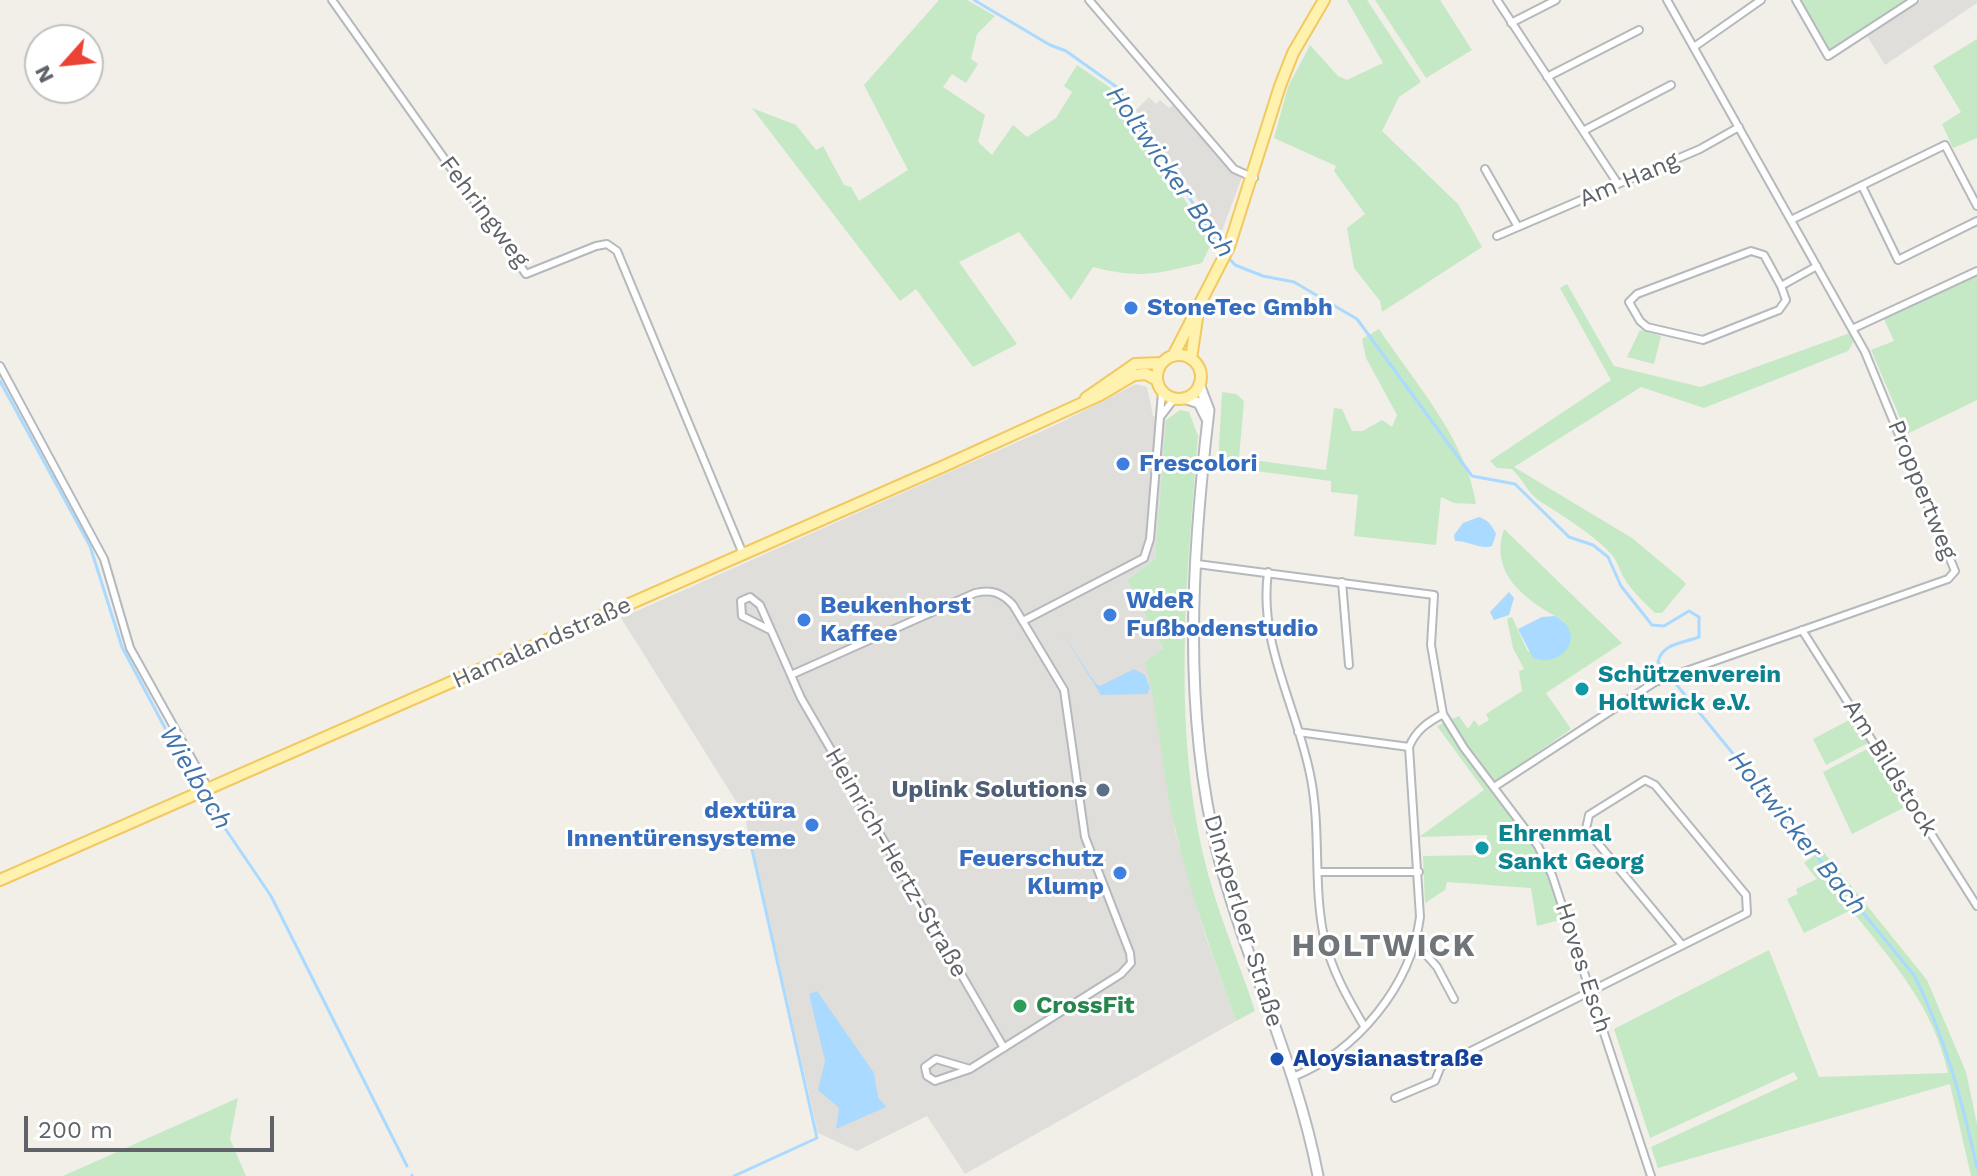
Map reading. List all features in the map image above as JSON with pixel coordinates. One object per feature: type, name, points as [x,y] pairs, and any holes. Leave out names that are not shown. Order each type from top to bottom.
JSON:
[{"type":"main road","points":[[1208,423],[1199,403],[1162,392],[1157,380],[1162,363],[1173,356],[1229,247],[1293,53],[1324,0]]},
{"type":"main road","points":[[1191,359],[1201,301]]},
{"type":"main road","points":[[1173,356],[1191,359],[1198,368],[1199,384],[1179,399]]},
{"type":"main road","name":"Hamalandstraße","points":[[1081,402],[1135,364],[1162,363]]},
{"type":"main road","name":"Hamalandstraße","points":[[0,880],[743,554],[1081,402],[1134,375],[1146,374],[1157,380]]},
{"type":"main road","name":"Dinxperloer Straße","points":[[1199,384],[1209,410],[1197,564],[1195,699],[1205,796],[1240,925],[1293,1077],[1318,1176]]},
{"type":"street","name":"Fehringweg","points":[[332,0],[526,274],[596,246],[607,244],[617,251],[743,554]]},
{"type":"street","points":[[1089,0],[1234,169],[1254,178]]},
{"type":"street","points":[[1497,0],[1618,184]]},
{"type":"street","points":[[1511,23],[1556,0]]},
{"type":"street","name":"Proppertweg","points":[[1494,787],[1655,682],[1948,579],[1955,571],[1936,519],[1852,329],[1667,0]]},
{"type":"street","points":[[1694,47],[1761,0]]},
{"type":"street","points":[[1796,0],[1828,56],[1914,0]]},
{"type":"street","points":[[1547,77],[1639,30]]},
{"type":"street","points":[[1583,131],[1671,85]]},
{"type":"street","name":"Am Hang","points":[[1497,236],[1700,149],[1739,127]]},
{"type":"street","points":[[1791,220],[1945,145],[1977,206]]},
{"type":"street","points":[[1485,169],[1518,227]]},
{"type":"street","points":[[1862,186],[1898,260],[1977,221]]},
{"type":"street","points":[[1756,250],[1764,255],[1781,286],[1786,300],[1779,310],[1703,340],[1647,327],[1629,302],[1637,294],[1756,250]]},
{"type":"street","points":[[1781,286],[1817,266]]},
{"type":"street","points":[[1852,329],[1977,271]]},
{"type":"street","points":[[0,366],[104,559],[130,648],[208,790]]},
{"type":"street","points":[[1023,621],[1144,558],[1150,539],[1162,392]]},
{"type":"street","points":[[1159,420],[1179,399]]},
{"type":"street","name":"Hoves Esch","points":[[1197,564],[1434,595],[1431,645],[1443,714],[1538,846],[1552,875],[1651,1176]]},
{"type":"street","points":[[1268,572],[1263,604],[1269,638],[1298,732],[1316,805],[1322,922],[1331,962],[1364,1026]]},
{"type":"street","points":[[1342,582],[1349,665]]},
{"type":"street","points":[[791,675],[975,593],[989,591],[1005,597],[1064,690],[1085,837],[1130,953],[1129,967],[970,1069],[935,1081],[927,1076],[925,1067],[936,1059],[970,1069]]},
{"type":"street","name":"Heinrich-Hertz-Straße","points":[[770,630],[742,616],[741,601],[750,597],[755,601],[770,630],[801,698],[1004,1048]]},
{"type":"street","name":"Am Bildstock","points":[[1802,630],[1977,906]]},
{"type":"street","points":[[1293,1077],[1314,1068],[1364,1026],[1386,1003],[1406,971],[1416,943],[1419,872],[1409,747],[1414,736],[1443,714]]},
{"type":"street","points":[[1298,732],[1409,747]]},
{"type":"street","points":[[1395,1098],[1435,1081],[1441,1066],[1747,913],[1746,895],[1650,781],[1639,783],[1589,815],[1586,829],[1682,945]]},
{"type":"street","points":[[1319,872],[1419,872]]},
{"type":"street","points":[[1416,943],[1437,967],[1454,999]]},
{"type":"shaded area","points":[[1921,0],[1977,0],[1977,3],[1885,65],[1867,36]]},
{"type":"shaded area","points":[[1149,97],[1156,104],[1160,100],[1169,108],[1173,105],[1232,172],[1242,177],[1220,236],[1180,172],[1146,130],[1136,110]]},
{"type":"shaded area","points":[[1136,384],[1147,387],[1153,416],[1166,420],[1155,559],[1127,580],[1163,650],[1145,662],[1157,704],[1175,831],[1205,935],[1236,1021],[965,1174],[927,1116],[857,1151],[818,1133],[744,814],[621,618],[1060,423]]},
{"type":"green space","points":[[939,0],[967,0],[995,16],[977,34],[971,59],[978,64],[966,83],[952,74],[943,87],[985,115],[978,142],[992,155],[1013,125],[1027,137],[1056,118],[1072,92],[1064,86],[1077,65],[1115,91],[1135,128],[1183,197],[1211,244],[1202,263],[1148,274],[1093,267],[1071,300],[1019,232],[959,262],[1017,344],[973,367],[916,289],[900,301],[752,108],[796,125],[816,150],[823,146],[844,185],[851,187],[859,201],[908,170],[864,85]]},
{"type":"green space","points":[[1347,0],[1367,0],[1421,82],[1399,97],[1382,131],[1458,204],[1482,247],[1382,312],[1380,301],[1354,268],[1347,228],[1365,214],[1334,171],[1336,166],[1274,138],[1288,87],[1310,45],[1338,76],[1347,80],[1383,63]]},
{"type":"green space","points":[[1375,0],[1440,0],[1472,50],[1426,78]]},
{"type":"green space","points":[[1799,0],[1909,0],[1828,53]]},
{"type":"green space","points":[[1977,39],[1977,138],[1953,148],[1942,124],[1961,112],[1933,66]]},
{"type":"green space","points":[[1977,275],[1977,400],[1907,434],[1871,350],[1894,341],[1884,319]]},
{"type":"green space","points":[[1567,284],[1614,366],[1701,387],[1850,333],[1854,341],[1848,351],[1704,408],[1641,387],[1514,467],[1632,538],[1680,578],[1686,584],[1662,613],[1655,613],[1635,593],[1605,548],[1536,499],[1512,469],[1497,468],[1490,461],[1611,380],[1560,288]]},
{"type":"green space","points":[[1379,329],[1437,412],[1462,457],[1470,480],[1476,504],[1454,503],[1441,497],[1436,545],[1354,536],[1358,495],[1331,492],[1331,481],[1218,466],[1222,392],[1236,394],[1244,401],[1239,458],[1326,470],[1334,408],[1342,409],[1352,431],[1363,431],[1382,420],[1392,427],[1397,415],[1366,358],[1362,339]]},
{"type":"green space","points":[[1640,330],[1661,336],[1654,364],[1627,357]]},
{"type":"green space","points":[[1180,410],[1189,412],[1198,436],[1185,646],[1188,751],[1193,803],[1208,874],[1255,1011],[1236,1021],[1196,904],[1171,811],[1145,662],[1163,649],[1127,580],[1155,559],[1166,420]]},
{"type":"green space","points":[[1504,529],[1622,643],[1546,693],[1571,729],[1495,782],[1540,846],[1571,917],[1537,926],[1531,888],[1447,882],[1445,890],[1425,903],[1423,856],[1488,855],[1487,835],[1419,837],[1484,790],[1437,726],[1459,716],[1468,729],[1474,720],[1479,726],[1489,720],[1486,714],[1522,691],[1519,671],[1524,669],[1513,648],[1507,619],[1512,617],[1528,652],[1564,621],[1525,596],[1507,574],[1501,546]]},
{"type":"green space","points":[[1853,718],[1869,738],[1868,743],[1826,765],[1813,739]]},
{"type":"green space","points":[[1871,747],[1876,748],[1911,804],[1852,834],[1823,772]]},
{"type":"green space","points":[[1822,850],[1927,980],[1966,1072],[1977,1124],[1977,1176],[1971,1176],[1950,1084],[1658,1168],[1651,1147],[1798,1079],[1794,1072],[1650,1138],[1614,1029],[1769,950],[1819,1077],[1948,1073],[1933,1027],[1922,1006],[1896,966],[1851,910],[1804,933],[1787,899],[1798,894],[1796,889],[1817,879],[1804,863]]},
{"type":"green space","points":[[238,1098],[230,1139],[246,1176],[63,1176]]},
{"type":"water","points":[[1479,517],[1489,523],[1496,534],[1492,546],[1455,541],[1454,535],[1463,523]]},
{"type":"water","points":[[1509,592],[1514,598],[1509,615],[1494,620],[1490,612]]},
{"type":"water","points":[[1555,616],[1570,631],[1568,648],[1554,658],[1533,658],[1518,629],[1542,617]]},
{"type":"water","points":[[1059,628],[1095,683],[1100,686],[1134,669],[1145,675],[1150,688],[1147,694],[1101,695]]},
{"type":"water","points":[[817,991],[874,1073],[878,1097],[886,1107],[836,1129],[839,1108],[818,1090],[825,1061],[809,994]]},
{"type":"waterway","name":"Holtwicker Bach","points":[[974,0],[1050,45],[1066,51],[1118,88],[1141,132],[1175,174],[1222,251]]},
{"type":"waterway","name":"Holtwicker Bach","points":[[1228,257],[1235,265],[1263,276],[1294,282],[1357,319],[1472,476],[1515,484],[1569,537],[1593,545],[1608,557],[1621,586],[1652,625],[1664,626],[1689,611],[1699,617],[1699,637],[1669,647],[1658,662],[1914,975],[1952,1069],[1977,1168]]},
{"type":"waterway","name":"Wielbach","points":[[0,381],[90,546],[122,647],[198,790]]},
{"type":"waterway","name":"Wielbach","points":[[203,796],[271,896],[407,1166]]},
{"type":"waterway","points":[[734,1176],[817,1138],[751,845]]},
{"type":"place","name":"StoneTec Gmbh","points":[[1131,308]]},
{"type":"place","name":"Frescolori","points":[[1123,464]]},
{"type":"place","name":"WdeR Fußbodenstudio","points":[[1110,615]]},
{"type":"place","name":"Beukenhorst Kaffee","points":[[804,620]]},
{"type":"place","name":"Schützenverein Holtwick e.V.","points":[[1582,689]]},
{"type":"place","name":"Uplink Solutions","points":[[1103,790]]},
{"type":"place","name":"dextüra Innentürensysteme","points":[[812,825]]},
{"type":"place","name":"Ehrenmal Sankt Georg","points":[[1482,848]]},
{"type":"place","name":"Feuerschutz Klump","points":[[1120,873]]},
{"type":"place","name":"CrossFit","points":[[1020,1006]]},
{"type":"place","name":"Aloysianastraße","points":[[1277,1059]]},
{"type":"district","name":"HOLTWICK","points":[[1384,947]]}]
